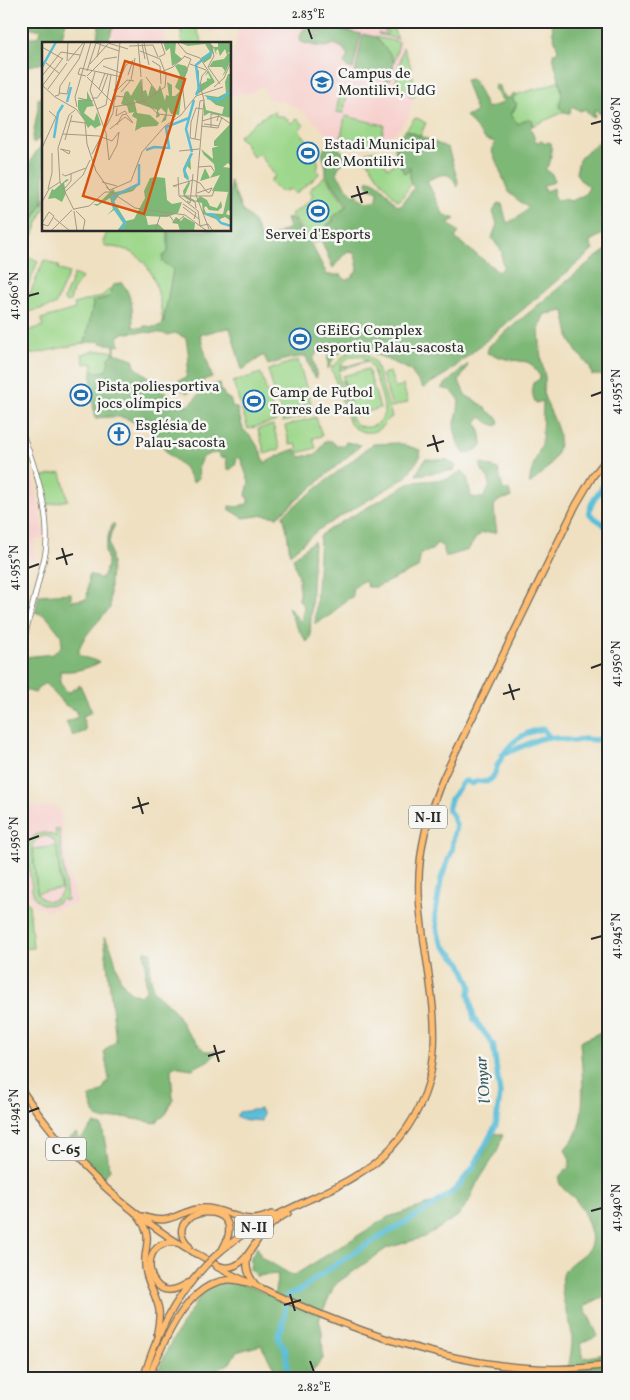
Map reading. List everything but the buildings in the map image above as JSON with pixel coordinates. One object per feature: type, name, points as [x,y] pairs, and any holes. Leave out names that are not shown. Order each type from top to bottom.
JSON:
[{"type":"main road","name":"N-II","points":[[143,1379],[157,1338],[172,1309],[192,1280],[214,1256],[250,1230],[288,1209],[343,1184],[368,1168],[397,1141],[415,1114],[423,1098],[430,1076],[435,1043],[419,893],[419,871],[427,820],[437,790],[531,594],[576,505],[593,476],[609,456]]},
{"type":"main road","name":"C-65","points":[[21,1089],[51,1131],[66,1148],[89,1173],[120,1201],[192,1252],[220,1269],[252,1284],[312,1311],[358,1328],[418,1348],[466,1360],[521,1367],[554,1368],[575,1368],[609,1364]]},
{"type":"main road","points":[[192,1252],[225,1268],[237,1266],[249,1254],[264,1232],[277,1220],[330,1193],[343,1184]]},
{"type":"main road","points":[[139,1215],[165,1220],[198,1209],[211,1208],[238,1217],[254,1219],[288,1209]]},
{"type":"main road","points":[[189,1246],[182,1236],[184,1222],[194,1215],[205,1212],[217,1214],[224,1218],[228,1225],[229,1235],[222,1250]]},
{"type":"main road","points":[[139,1215],[148,1235],[145,1268],[159,1312],[157,1338]]},
{"type":"main road","name":"C-65","points":[[139,1215],[252,1284]]},
{"type":"main road","points":[[178,1243],[162,1243],[155,1249],[151,1257],[154,1280],[160,1288],[168,1291],[177,1289],[192,1280]]},
{"type":"main road","points":[[249,1254],[246,1263],[252,1284]]},
{"type":"main road","points":[[148,1379],[172,1329],[183,1311],[197,1294],[206,1286],[220,1281],[233,1279],[252,1284]]},
{"type":"street","points":[[21,654],[44,558],[46,535],[45,515],[38,482],[22,432]]},
{"type":"street","points":[[21,666],[21,683]]},
{"type":"shaded area","points":[[118,21],[170,21],[163,42],[115,42],[111,32]]},
{"type":"shaded area","name":"Campus de Montilivi, UdG","points":[[205,21],[265,21],[266,25],[274,24],[274,21],[390,21],[407,55],[412,73],[414,98],[409,116],[395,134],[386,139],[370,144],[343,142],[327,135],[311,118],[296,107],[267,97],[263,87],[258,87],[252,93],[231,95],[231,66],[238,29],[210,33]]},
{"type":"shaded area","points":[[21,463],[31,468],[43,529],[43,539],[35,540],[33,547],[36,559],[21,562]]},
{"type":"shaded area","points":[[21,806],[55,807],[60,811],[67,867],[77,901],[73,905],[48,911],[35,906],[32,903],[31,897],[21,898]]},
{"type":"green space","points":[[28,21],[66,21],[61,42],[42,42],[42,63],[28,66],[24,53],[25,37],[38,37],[42,30],[27,27]]},
{"type":"green space","points":[[100,21],[118,21],[111,31],[108,42],[96,42]]},
{"type":"green space","points":[[180,21],[193,21],[202,42],[182,42]]},
{"type":"green space","points":[[306,21],[320,22],[317,36],[320,36],[322,25],[361,34],[353,69],[347,67],[344,62],[348,56],[343,48],[334,44],[322,47],[301,42],[300,36],[305,28],[312,29],[312,24],[307,24]]},
{"type":"green space","points":[[386,21],[390,21],[398,39],[378,34],[387,34],[387,31],[384,31]]},
{"type":"green space","points":[[552,21],[609,21],[609,123],[596,110],[594,110],[595,116],[592,117],[586,109],[580,111],[571,107],[569,113],[563,111],[560,107],[562,92],[553,53],[556,53],[558,50],[553,34]]},
{"type":"green space","points":[[363,34],[375,37],[391,55],[394,63],[390,80],[355,73]]},
{"type":"green space","points":[[375,37],[399,42],[394,63],[391,55]]},
{"type":"green space","points":[[403,47],[412,72],[414,97],[410,96],[396,82]]},
{"type":"green space","points":[[470,79],[474,81],[487,108],[500,104],[503,101],[494,88],[495,85],[499,86],[507,99],[517,94],[513,98],[514,102],[517,103],[511,115],[518,124],[528,119],[533,121],[530,127],[536,142],[551,143],[550,161],[545,169],[552,174],[554,180],[552,183],[543,185],[545,191],[554,188],[553,195],[557,200],[571,201],[587,192],[589,186],[580,180],[576,173],[579,160],[609,134],[609,234],[603,234],[590,241],[592,251],[449,372],[423,388],[410,370],[365,349],[344,349],[333,359],[328,369],[328,351],[318,351],[313,359],[317,378],[313,376],[306,356],[268,365],[264,355],[242,370],[230,328],[200,335],[212,377],[204,380],[187,393],[177,386],[179,380],[186,378],[189,358],[186,338],[175,333],[167,335],[137,332],[125,332],[118,337],[120,346],[115,345],[115,353],[133,359],[135,367],[180,403],[189,406],[205,387],[220,383],[221,391],[225,397],[230,399],[233,408],[237,408],[243,429],[253,439],[265,463],[295,449],[300,457],[317,454],[325,441],[332,441],[336,445],[345,445],[346,442],[361,445],[277,517],[264,515],[244,518],[229,509],[229,506],[238,507],[248,504],[246,495],[249,482],[240,457],[236,459],[235,466],[229,470],[225,457],[221,458],[217,453],[203,457],[199,464],[199,478],[193,482],[184,467],[153,438],[157,424],[155,422],[147,418],[140,428],[125,418],[95,418],[91,386],[92,371],[101,372],[107,370],[109,358],[114,353],[114,345],[101,343],[100,341],[85,343],[92,302],[108,297],[111,294],[110,289],[116,283],[121,282],[130,297],[133,327],[156,327],[163,324],[173,270],[163,262],[162,257],[168,252],[168,231],[231,231],[231,184],[242,211],[252,220],[262,241],[289,228],[286,219],[291,217],[314,249],[327,275],[341,275],[346,280],[352,277],[358,269],[355,254],[348,251],[333,268],[322,242],[328,224],[334,221],[332,218],[348,205],[326,175],[322,153],[327,144],[342,151],[345,161],[338,168],[337,172],[353,195],[355,196],[357,193],[359,198],[367,202],[377,200],[378,191],[370,188],[367,183],[368,180],[381,186],[398,206],[402,204],[414,188],[410,181],[410,167],[408,167],[408,172],[404,173],[399,163],[396,163],[395,141],[406,130],[448,148],[458,181],[457,187],[452,178],[445,175],[437,176],[427,181],[443,214],[455,219],[449,222],[459,232],[455,238],[499,272],[504,266],[502,252],[492,238],[497,224],[493,212],[498,203],[502,204],[507,223],[519,217],[528,208],[509,193],[492,151],[495,142],[485,139],[466,116],[476,111],[465,80]]},
{"type":"green space","points":[[559,80],[562,95],[560,105],[564,112],[532,126],[533,124],[518,124],[511,115],[516,107],[516,103],[512,99],[514,96]]},
{"type":"green space","points":[[341,90],[348,92],[343,113],[336,112]]},
{"type":"green space","points":[[42,97],[42,137],[33,143],[32,141],[38,99]]},
{"type":"green space","points":[[274,111],[276,116],[284,117],[291,123],[297,118],[304,125],[299,130],[310,144],[315,140],[320,148],[313,152],[318,161],[317,170],[319,174],[295,194],[291,189],[282,192],[278,190],[270,181],[275,176],[259,153],[253,157],[245,142],[238,137],[256,121]]},
{"type":"green space","points":[[345,116],[384,125],[381,141],[360,145],[340,142]]},
{"type":"green space","points":[[417,118],[426,123],[420,136],[406,130],[414,119]]},
{"type":"green space","points":[[42,145],[42,203],[28,231],[21,237],[23,196],[27,174],[34,154]]},
{"type":"green space","points":[[377,150],[388,168],[396,163],[410,167],[411,184],[400,200],[397,200],[378,177],[367,160],[367,152]]},
{"type":"green space","name":"Servei d'Esports","points":[[325,176],[347,206],[332,218],[333,221],[328,224],[324,239],[320,243],[318,241],[314,244],[291,214],[312,199],[313,195],[309,190]]},
{"type":"green space","points":[[42,203],[42,213],[25,255],[38,261],[21,300],[21,237],[28,231]]},
{"type":"green space","points":[[108,231],[168,231],[168,252],[173,270],[163,324],[155,284],[143,261],[134,254],[121,249],[106,247],[103,242]]},
{"type":"green space","points":[[609,248],[609,375],[592,375],[590,367],[577,352],[570,340],[564,311],[545,314],[539,331],[545,377],[543,393],[557,427],[559,439],[556,455],[552,462],[542,474],[529,484],[533,466],[542,444],[543,401],[536,403],[532,390],[533,383],[540,379],[540,376],[531,364],[527,362],[506,359],[487,353],[489,346]]},
{"type":"green space","points":[[44,260],[59,266],[58,269],[69,273],[55,305],[25,313],[23,310]]},
{"type":"green space","points":[[74,274],[82,278],[73,290],[70,301],[65,302],[64,299]]},
{"type":"green space","points":[[110,289],[111,294],[108,297],[92,302],[85,343],[27,355],[26,359],[21,361],[21,333],[43,326],[41,319],[75,309],[74,304],[102,296]]},
{"type":"green space","points":[[103,350],[114,352],[109,358],[107,370],[101,372],[92,371],[93,363],[84,364],[82,354]]},
{"type":"green space","points":[[357,351],[367,354],[375,362],[392,417],[380,428],[372,432],[360,431],[350,424],[331,367],[344,355]],"holes":[[[351,356],[360,356],[367,360],[340,367]],[[368,361],[379,388],[384,414],[377,424],[361,427],[352,419],[346,404],[339,378],[340,368],[341,370]]]},
{"type":"green space","points":[[298,360],[314,413],[283,422],[268,370]]},
{"type":"green space","points":[[468,364],[459,381],[465,395],[481,404],[498,418],[499,424],[497,426],[489,423],[481,417],[476,422],[481,433],[482,445],[476,450],[465,454],[458,444],[454,427],[459,399],[450,390],[441,388]]},
{"type":"green space","points":[[368,369],[380,408],[355,416],[353,407],[350,408],[342,380],[350,401],[343,376]]},
{"type":"green space","points":[[390,372],[395,388],[403,385],[408,402],[392,407],[382,374]]},
{"type":"green space","name":"Camp de Futbol Torres de Palau","points":[[261,373],[276,421],[248,429],[233,382]]},
{"type":"green space","points":[[316,417],[322,436],[313,438],[316,448],[299,453],[296,444],[290,445],[285,426]]},
{"type":"green space","points":[[273,425],[280,449],[265,454],[258,429]]},
{"type":"green space","points":[[398,443],[420,450],[420,457],[405,478],[318,530],[290,554],[283,515],[373,444]]},
{"type":"green space","points":[[425,459],[448,460],[456,466],[454,470],[416,475]]},
{"type":"green space","points":[[480,463],[498,469],[503,490],[509,490],[511,498],[501,500],[494,506],[497,532],[482,533],[468,550],[446,557],[443,547],[437,543],[432,550],[421,553],[418,568],[376,587],[368,587],[364,580],[352,589],[353,596],[342,603],[332,614],[315,624],[320,537],[324,532],[412,482],[448,479],[462,471],[467,477],[471,497],[483,498],[489,488],[489,479],[482,470]]},
{"type":"green space","points":[[61,473],[68,500],[46,505],[40,477]]},
{"type":"green space","points":[[113,523],[115,525],[109,543],[112,563],[110,608],[86,636],[79,653],[83,657],[100,662],[81,670],[60,671],[60,683],[68,693],[80,685],[92,712],[83,716],[86,731],[73,736],[66,722],[78,717],[75,710],[65,705],[45,683],[35,693],[25,690],[25,657],[53,654],[62,645],[61,635],[46,616],[35,612],[39,595],[71,593],[71,601],[87,599],[89,574],[101,579],[105,573],[108,561],[105,551]]},
{"type":"green space","points":[[314,541],[310,638],[307,642],[296,625],[288,607],[301,622],[304,606],[299,600],[299,580],[293,558]]},
{"type":"green space","points":[[59,829],[67,900],[64,901],[63,898],[56,903],[48,905],[40,903],[34,896],[28,846],[32,838],[39,834],[48,833],[56,837],[55,830]],"holes":[[[46,836],[53,839],[57,846],[33,849],[37,891],[32,848],[36,840]],[[57,848],[62,891],[56,898],[49,901],[42,899],[37,892],[61,889]]]},
{"type":"green space","points":[[21,901],[27,901],[29,904],[33,948],[21,949]]},
{"type":"green space","points":[[104,937],[113,953],[120,979],[131,992],[140,996],[146,991],[145,951],[151,952],[150,973],[153,990],[175,1011],[187,1032],[205,1051],[217,1051],[211,1059],[192,1069],[173,1066],[171,1070],[173,1099],[166,1114],[155,1123],[124,1117],[106,1120],[96,1117],[89,1098],[101,1092],[109,1079],[104,1051],[116,1041]]},
{"type":"green space","points":[[609,1028],[609,1294],[584,1306],[598,1336],[580,1344],[584,1358],[609,1353],[609,1379],[566,1379],[572,1337],[563,1299],[563,1276],[570,1265],[589,1247],[591,1234],[583,1211],[575,1199],[560,1185],[559,1178],[569,1167],[570,1160],[565,1149],[575,1136],[581,1115],[583,1090],[580,1042]]},
{"type":"green space","points":[[94,1124],[102,1126],[110,1170],[104,1177],[90,1165],[68,1140],[76,1133],[80,1140]]},
{"type":"green space","points":[[494,1133],[503,1135],[497,1152],[476,1185],[468,1203],[458,1216],[425,1237],[387,1248],[337,1283],[333,1288],[319,1320],[322,1331],[323,1359],[310,1373],[314,1379],[284,1379],[277,1374],[261,1345],[236,1352],[230,1363],[209,1374],[205,1379],[176,1379],[172,1374],[155,1378],[178,1331],[198,1299],[211,1286],[235,1282],[274,1297],[278,1274],[256,1276],[250,1270],[251,1257],[257,1247],[261,1257],[293,1276],[388,1217],[440,1201],[460,1187],[479,1163]]},
{"type":"water","points":[[260,1109],[263,1114],[261,1121],[239,1119],[237,1117],[239,1112]]},
{"type":"waterway","name":"l'Onyar","points":[[609,478],[594,499],[589,513],[609,530]]},
{"type":"waterway","name":"l'Onyar","points":[[292,1379],[288,1371],[285,1348],[279,1340],[278,1334],[282,1327],[288,1295],[298,1292],[361,1248],[428,1209],[455,1190],[473,1168],[496,1125],[500,1094],[493,1044],[474,1019],[469,993],[471,986],[461,963],[444,946],[439,937],[435,916],[441,879],[452,850],[456,825],[448,810],[451,799],[463,782],[467,781],[472,784],[477,781],[489,781],[506,751],[516,740],[528,733],[543,729],[549,737],[573,741],[584,739],[596,740],[609,735]]},
{"type":"waterway","name":"l'Onyar","points":[[502,755],[539,739],[549,737]]},
{"type":"place","name":"Campus de Montilivi, UdG","points":[[322,82]]},
{"type":"place","name":"Estadi Municipal de Montilivi","points":[[308,153]]},
{"type":"place","name":"Servei d'Esports","points":[[318,211]]},
{"type":"place","name":"GEiEG Complex esportiu Palau-sacosta","points":[[300,339]]},
{"type":"place","name":"Pista poliesportiva jocs olímpics","points":[[81,395]]},
{"type":"place","name":"Camp de Futbol Torres de Palau","points":[[254,401]]},
{"type":"place","name":"Església de Palau-sacosta","points":[[119,434]]}]
